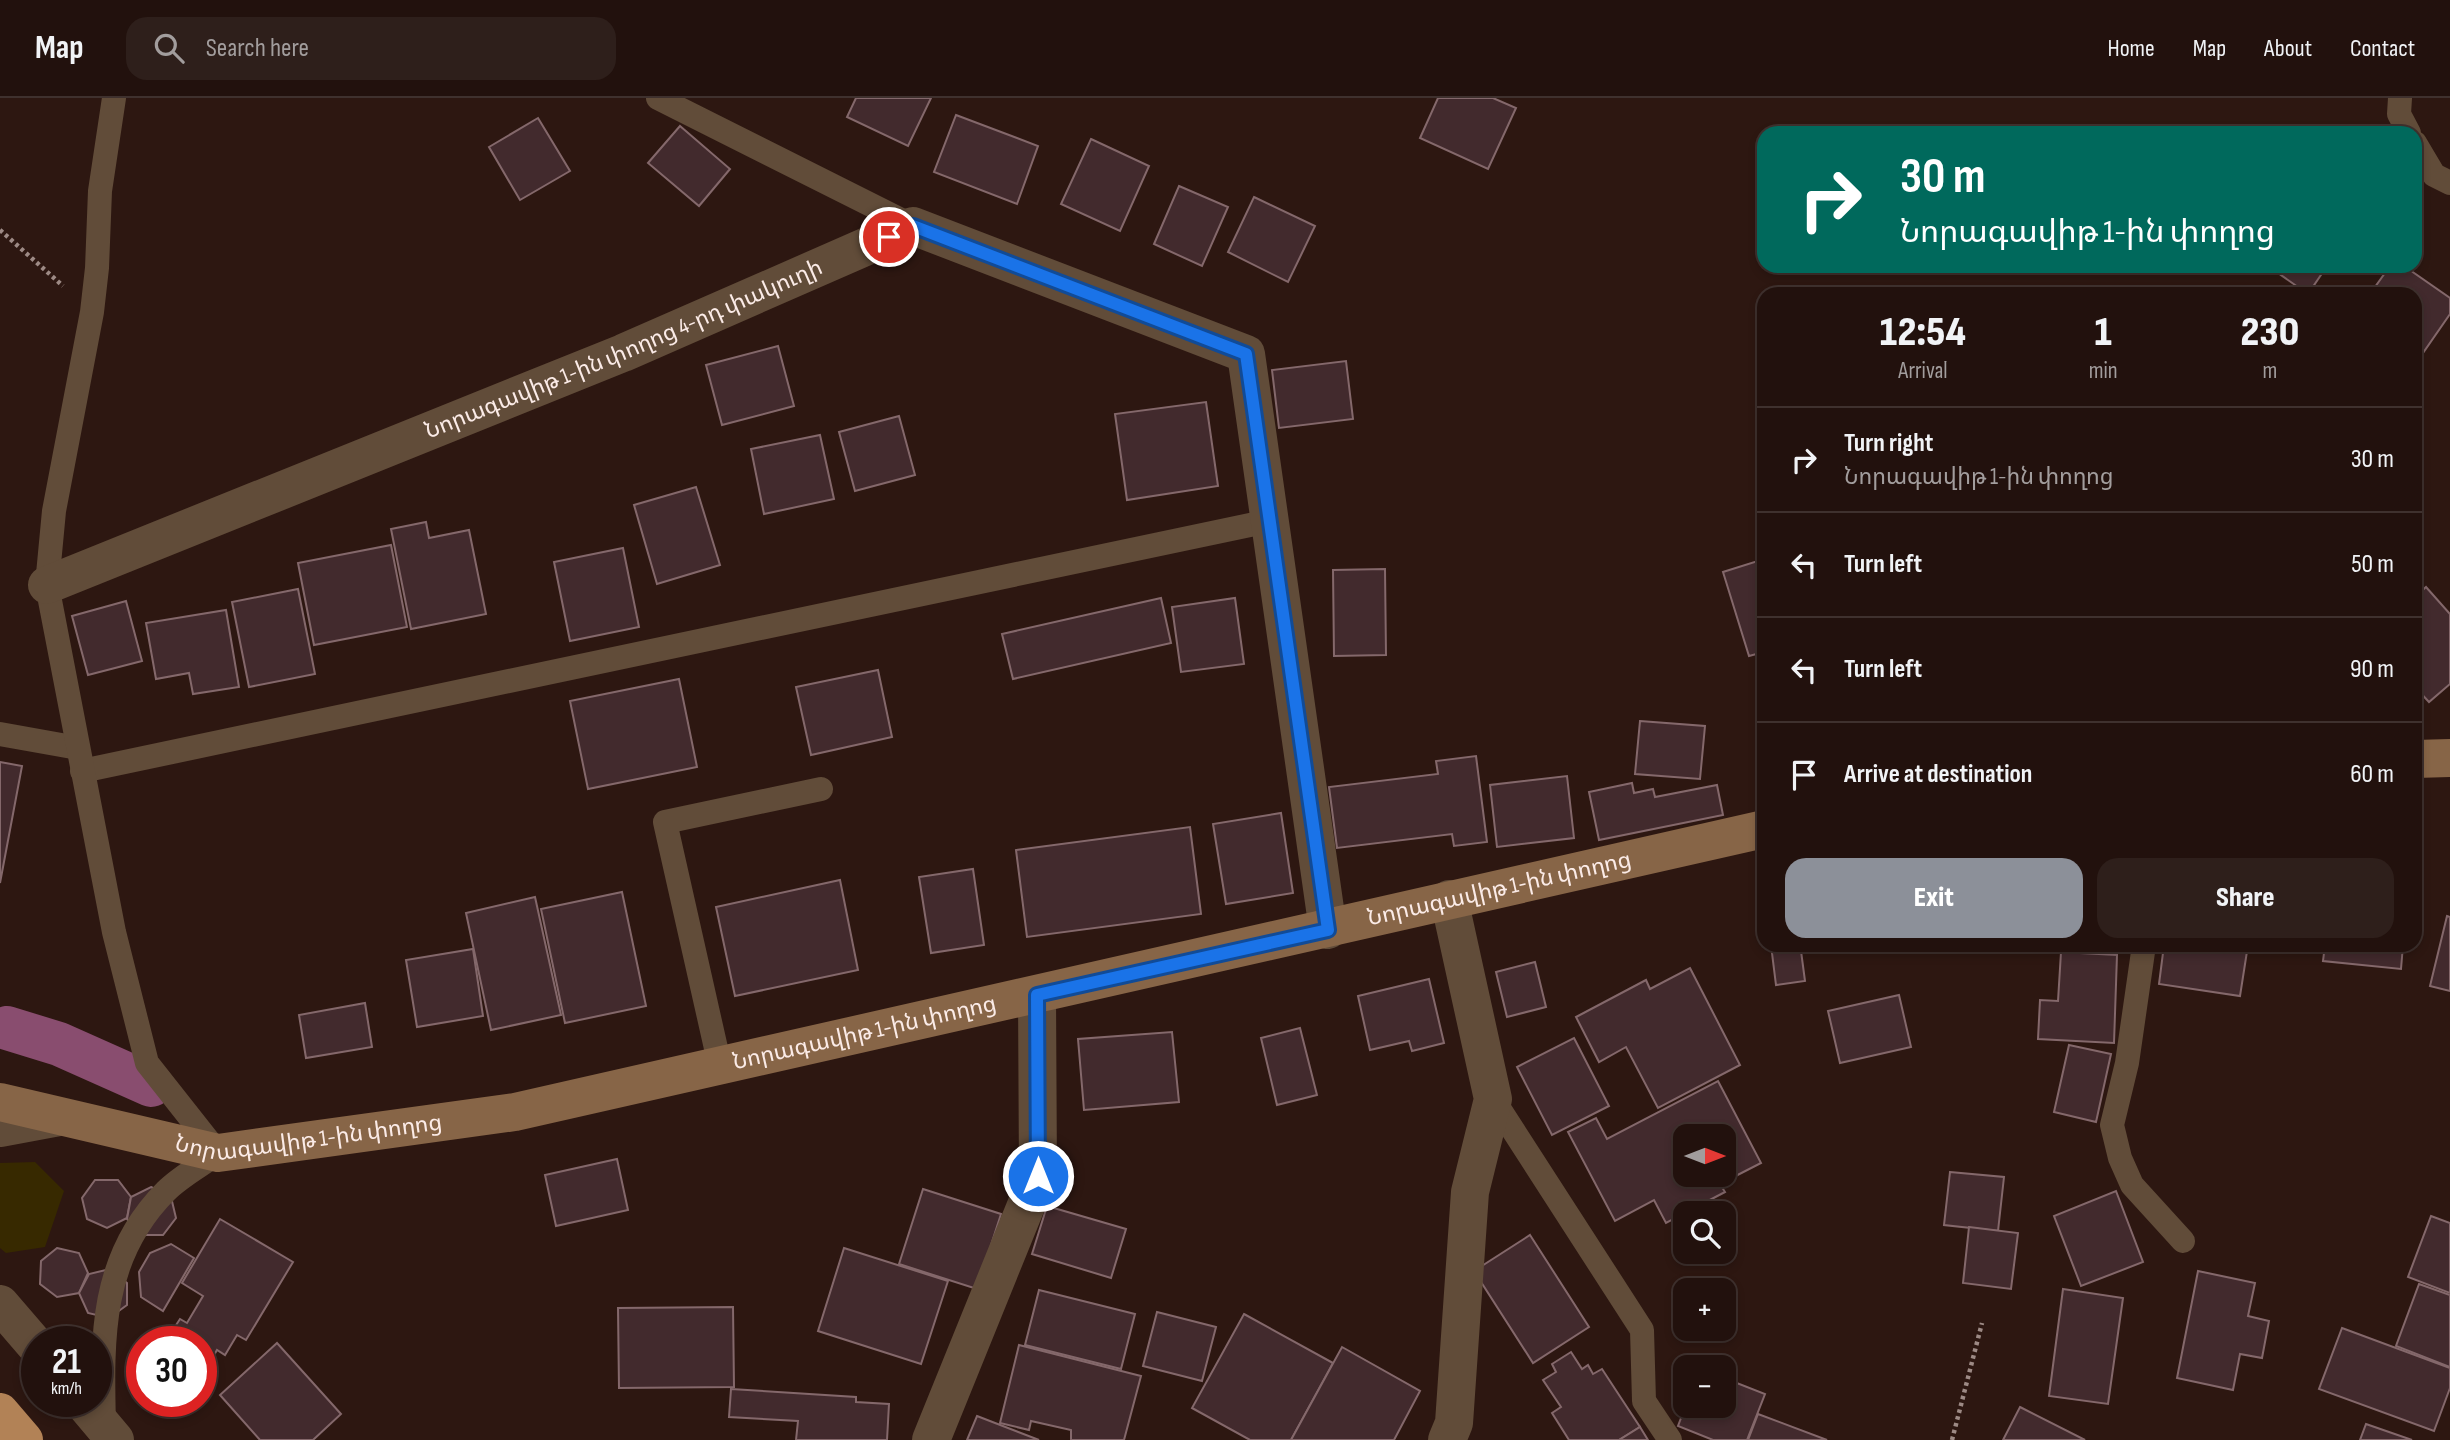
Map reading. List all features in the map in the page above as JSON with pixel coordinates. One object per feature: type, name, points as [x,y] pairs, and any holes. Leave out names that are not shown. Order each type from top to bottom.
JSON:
[{"type":"highway","points":[[0,1412],[24,1440]]},
{"type":"main road","points":[[2422,760],[2450,758]]},
{"type":"main road","name":"Նորագավիթ 1-ին փողոց","points":[[0,1102],[218,1153],[515,1112],[1328,930],[1450,899],[1757,831]]},
{"type":"street","points":[[913,226],[1246,354],[1328,930]]},
{"type":"street","name":"Նորագավիթ 1-ին փողոց 4-րդ փակուղի","points":[[47,585],[623,353],[913,226]]},
{"type":"street","points":[[1447,1440],[1454,1423],[1469,1192],[1493,1099],[1450,899]]},
{"type":"street","points":[[931,1440],[1038,1176],[1037,995]]},
{"type":"street","points":[[0,1128],[60,1118]]},
{"type":"street","points":[[0,1304],[21,1328]]},
{"type":"lane","points":[[100,1423],[102,1343],[111,1283],[131,1237],[167,1191],[218,1153],[147,1063],[114,932],[47,585],[54,511],[92,312],[100,191],[114,98]]},
{"type":"lane","points":[[658,98],[913,226]]},
{"type":"lane","points":[[2400,98],[2399,114],[2405,126]]},
{"type":"lane","points":[[2422,155],[2434,176],[2450,183]]},
{"type":"lane","points":[[0,734],[80,760],[1269,521]]},
{"type":"lane","points":[[720,1066],[665,822],[821,789]]},
{"type":"lane","points":[[2143,952],[2127,1063],[2112,1125],[2120,1158],[2132,1185],[2183,1241]]},
{"type":"lane","points":[[1493,1099],[1642,1330],[1644,1401],[1670,1440]]},
{"type":"path","points":[[0,230],[92,312]]},
{"type":"path","points":[[1952,1440],[1982,1323]]},
{"type":"shaded area","points":[[35,1162],[64,1191],[45,1247],[6,1253],[0,1248],[0,1163]]},
{"type":"building","points":[[856,98],[931,98],[908,146],[847,117]]},
{"type":"building","points":[[1438,98],[1493,98],[1516,108],[1488,169],[1420,138]]},
{"type":"building","points":[[956,115],[1038,146],[1017,204],[934,172]]},
{"type":"building","points":[[538,118],[570,171],[520,200],[489,147]]},
{"type":"building","points":[[680,126],[730,169],[699,206],[648,163]]},
{"type":"building","points":[[1091,139],[1149,166],[1120,231],[1061,204]]},
{"type":"building","points":[[1179,186],[1228,207],[1202,266],[1154,244]]},
{"type":"building","points":[[1254,197],[1315,226],[1288,282],[1228,252]]},
{"type":"building","points":[[2278,273],[2322,273],[2313,287],[2298,287]]},
{"type":"building","points":[[2385,273],[2414,273],[2450,298],[2450,314],[2422,354],[2422,287],[2375,287]]},
{"type":"building","points":[[778,346],[794,406],[722,425],[706,365]]},
{"type":"building","points":[[1346,361],[1353,419],[1279,428],[1272,370]]},
{"type":"building","points":[[1206,402],[1218,486],[1127,500],[1115,414]]},
{"type":"building","points":[[899,416],[915,475],[855,491],[839,432]]},
{"type":"building","points":[[820,435],[834,499],[764,514],[751,449]]},
{"type":"building","points":[[696,487],[720,565],[657,584],[634,505]]},
{"type":"building","points":[[426,522],[429,538],[469,530],[486,614],[411,629],[391,529]]},
{"type":"building","points":[[391,545],[407,627],[314,645],[298,563]]},
{"type":"building","points":[[623,548],[639,627],[570,641],[554,562]]},
{"type":"building","points":[[1757,561],[1757,654],[1749,656],[1723,572]]},
{"type":"building","points":[[1385,569],[1386,655],[1334,656],[1333,570]]},
{"type":"building","points":[[2426,587],[2450,614],[2450,684],[2429,702],[2422,694],[2422,591]]},
{"type":"building","points":[[298,589],[315,674],[249,687],[232,602]]},
{"type":"building","points":[[1161,598],[1171,643],[1013,679],[1002,634]]},
{"type":"building","points":[[1235,598],[1244,664],[1181,672],[1172,607]]},
{"type":"building","points":[[126,601],[142,661],[88,675],[72,616]]},
{"type":"building","points":[[226,610],[239,687],[193,694],[189,673],[156,679],[146,623]]},
{"type":"building","points":[[878,670],[892,737],[811,755],[796,687]]},
{"type":"building","points":[[679,679],[697,767],[588,789],[570,701]]},
{"type":"building","points":[[1640,721],[1705,726],[1700,779],[1635,774]]},
{"type":"building","points":[[1476,756],[1487,842],[1454,846],[1452,834],[1337,848],[1329,787],[1438,774],[1436,761]]},
{"type":"building","points":[[0,762],[22,766],[0,883]]},
{"type":"building","points":[[1567,776],[1574,838],[1497,847],[1490,785]]},
{"type":"building","points":[[1632,783],[1634,793],[1653,789],[1655,797],[1717,785],[1723,815],[1599,840],[1589,792]]},
{"type":"building","points":[[1281,813],[1293,893],[1226,904],[1213,824]]},
{"type":"building","points":[[1190,827],[1201,914],[1027,937],[1016,850]]},
{"type":"building","points":[[973,869],[984,945],[931,953],[919,877]]},
{"type":"building","points":[[840,880],[858,970],[735,996],[716,907]]},
{"type":"building","points":[[622,892],[646,1006],[565,1023],[541,909]]},
{"type":"building","points":[[535,897],[561,1015],[491,1030],[466,913]]},
{"type":"building","points":[[2447,916],[2450,917],[2450,991],[2430,986]]},
{"type":"building","points":[[473,949],[483,1016],[417,1027],[406,960]]},
{"type":"building","points":[[1772,952],[1801,952],[1805,981],[1776,985]]},
{"type":"building","points":[[2061,952],[2117,955],[2114,1043],[2038,1039],[2040,1000],[2058,1001]]},
{"type":"building","points":[[2163,952],[2247,952],[2240,996],[2159,984]]},
{"type":"building","points":[[2324,952],[2402,952],[2401,969],[2323,961]]},
{"type":"building","points":[[1535,962],[1546,1007],[1507,1017],[1496,972]]},
{"type":"building","points":[[1690,968],[1740,1065],[1658,1108],[1626,1047],[1599,1062],[1576,1017],[1646,980],[1650,989]]},
{"type":"building","points":[[1429,979],[1444,1043],[1412,1051],[1409,1041],[1370,1050],[1358,996]]},
{"type":"building","points":[[1899,995],[1911,1047],[1840,1063],[1828,1011]]},
{"type":"building","points":[[365,1003],[372,1047],[306,1058],[299,1015]]},
{"type":"building","points":[[1300,1028],[1317,1095],[1277,1105],[1261,1038]]},
{"type":"building","points":[[1172,1032],[1179,1102],[1084,1110],[1078,1039]]},
{"type":"building","points":[[1574,1038],[1609,1106],[1552,1135],[1517,1067]]},
{"type":"building","points":[[2069,1045],[2111,1054],[2096,1122],[2054,1112]]},
{"type":"building","points":[[1718,1081],[1761,1163],[1736,1176],[1736,1124],[1673,1124],[1673,1187],[1722,1187],[1725,1192],[1708,1201],[1673,1201],[1673,1219],[1666,1223],[1654,1200],[1615,1221],[1568,1132],[1596,1118],[1607,1139]]},
{"type":"building","points":[[617,1159],[628,1210],[556,1226],[545,1175]]},
{"type":"building","points":[[1950,1172],[2004,1177],[1998,1231],[1944,1225]]},
{"type":"building","points":[[95,1180],[118,1180],[131,1197],[127,1218],[107,1228],[87,1219],[82,1198]]},
{"type":"building","points":[[151,1187],[171,1197],[176,1218],[163,1235],[141,1235],[127,1219],[131,1197]]},
{"type":"building","points":[[923,1189],[1001,1214],[977,1289],[899,1264]]},
{"type":"building","points":[[2116,1191],[2143,1262],[2081,1286],[2054,1216]]},
{"type":"building","points":[[1047,1206],[1126,1229],[1111,1278],[1032,1254]]},
{"type":"building","points":[[2431,1216],[2450,1223],[2450,1293],[2408,1277]]},
{"type":"building","points":[[220,1219],[293,1262],[246,1340],[237,1335],[225,1355],[217,1350],[217,1326],[175,1326],[180,1319],[187,1323],[203,1296],[182,1283]]},
{"type":"building","points":[[1969,1227],[2018,1233],[2011,1289],[1963,1283]]},
{"type":"building","points":[[1530,1235],[1589,1327],[1533,1363],[1474,1271]]},
{"type":"building","points":[[171,1244],[194,1258],[163,1311],[141,1297],[139,1272],[150,1253]]},
{"type":"building","points":[[57,1248],[79,1253],[88,1273],[79,1293],[57,1297],[40,1284],[41,1261]]},
{"type":"building","points":[[844,1248],[948,1281],[921,1364],[818,1331]]},
{"type":"building","points":[[110,1269],[127,1283],[127,1305],[109,1318],[88,1313],[79,1293],[89,1274]]},
{"type":"building","points":[[2198,1271],[2255,1283],[2248,1316],[2269,1321],[2262,1358],[2240,1354],[2233,1390],[2177,1378]]},
{"type":"building","points":[[2419,1284],[2450,1295],[2450,1367],[2396,1346]]},
{"type":"building","points":[[2063,1289],[2123,1298],[2108,1404],[2049,1396]]},
{"type":"building","points":[[1039,1290],[1135,1314],[1121,1369],[1025,1345]]},
{"type":"building","points":[[733,1307],[734,1387],[619,1388],[618,1308]]},
{"type":"building","points":[[1157,1312],[1216,1327],[1202,1381],[1143,1366]]},
{"type":"building","points":[[1244,1314],[1333,1363],[1291,1440],[1250,1440],[1192,1408]]},
{"type":"building","points":[[2342,1328],[2450,1368],[2450,1388],[2434,1431],[2319,1389]]},
{"type":"building","points":[[277,1343],[341,1414],[313,1440],[260,1440],[220,1395]]},
{"type":"building","points":[[1019,1345],[1141,1376],[1124,1440],[1071,1440],[1071,1430],[1031,1421],[1029,1430],[1000,1423]]},
{"type":"building","points":[[1342,1347],[1420,1391],[1394,1440],[1291,1440]]},
{"type":"building","points":[[1571,1352],[1582,1369],[1588,1365],[1593,1374],[1602,1369],[1640,1427],[1619,1440],[1569,1440],[1552,1413],[1561,1407],[1543,1380],[1556,1372],[1552,1364]]},
{"type":"building","points":[[1736,1383],[1765,1394],[1747,1440],[1713,1440],[1678,1426],[1681,1418],[1736,1418]]},
{"type":"building","points":[[731,1389],[856,1397],[856,1402],[889,1404],[887,1440],[796,1440],[798,1421],[729,1417]]},
{"type":"building","points":[[2020,1407],[2085,1440],[2003,1440]]},
{"type":"building","points":[[1758,1414],[1827,1440],[1748,1440]]},
{"type":"building","points":[[977,1416],[1039,1440],[967,1440]]},
{"type":"building","points":[[2366,1424],[2412,1440],[2360,1440]]},
{"type":"building","points":[[1640,1427],[1648,1440],[1619,1440]]},
{"type":"waterway","points":[[7,1028],[59,1044],[151,1085]]},
{"type":"route","points":[[889,237],[913,226],[1246,354],[1328,930],[1037,995],[1038,1176]]}]
